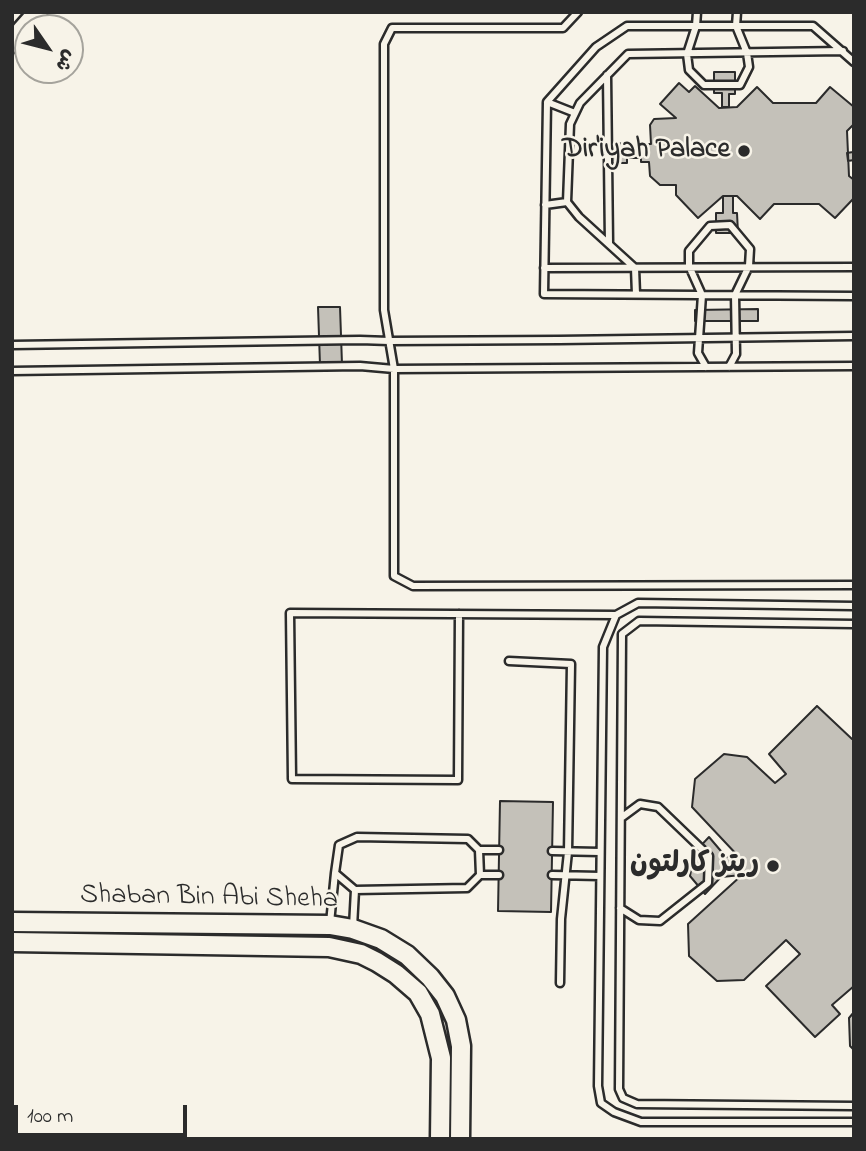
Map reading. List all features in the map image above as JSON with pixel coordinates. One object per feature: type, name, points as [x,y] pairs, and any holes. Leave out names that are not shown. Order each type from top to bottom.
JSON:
[{"type":"street","points":[[12,43],[38,12]]},
{"type":"street","name":"Shaban Bin Abi Sheha","points":[[12,922],[330,925],[353,929],[381,939],[407,955],[430,977],[445,996],[456,1020],[461,1046],[460,1139]]},
{"type":"street","name":"Shaban Bin Abi Sheha","points":[[12,943],[329,947],[361,954],[387,968],[418,993],[430,1014],[441,1058],[440,1139]]},
{"type":"lane","points":[[578,12],[563,27],[391,28],[384,44],[384,310],[394,369],[394,576],[413,586],[854,585]]},
{"type":"lane","points":[[697,12],[696,26],[687,54],[689,70],[705,85],[740,85],[749,67],[747,53],[736,26],[737,12]]},
{"type":"lane","points":[[854,62],[813,26],[627,26],[596,47],[547,102],[544,268],[544,294],[854,296]]},
{"type":"lane","points":[[636,294],[635,268],[567,202],[570,124],[580,103],[628,54],[843,51]]},
{"type":"lane","points":[[607,75],[609,244]]},
{"type":"lane","points":[[547,102],[575,113]]},
{"type":"lane","points":[[545,205],[567,202]]},
{"type":"lane","points":[[706,367],[698,353],[702,295],[689,267],[689,251],[710,226],[730,225],[750,249],[749,266],[735,295],[736,354],[729,367]]},
{"type":"lane","points":[[544,268],[854,267]]},
{"type":"lane","points":[[12,345],[854,336]]},
{"type":"lane","points":[[12,371],[360,366],[394,369],[854,366]]},
{"type":"lane","points":[[459,614],[458,780],[292,779],[290,613],[459,614],[616,615],[638,603],[854,606]]},
{"type":"lane","points":[[616,615],[603,647],[598,1086],[601,1103],[614,1112],[641,1122],[854,1122]]},
{"type":"lane","points":[[854,624],[639,621],[622,634],[619,1089],[623,1098],[637,1104],[854,1105]]},
{"type":"lane","points":[[509,662],[571,664],[568,852],[561,919],[560,983]]},
{"type":"lane","points":[[620,908],[639,920],[660,921],[708,883],[709,856],[658,807],[640,804],[621,818]]},
{"type":"lane","points":[[330,925],[335,873],[339,845],[358,837],[468,839],[479,850],[480,874],[467,888],[355,890],[335,873]]},
{"type":"lane","points":[[479,850],[499,850]]},
{"type":"lane","points":[[552,852],[600,852]]},
{"type":"lane","points":[[480,874],[499,875]]},
{"type":"lane","points":[[552,875],[600,876]]},
{"type":"lane","points":[[353,929],[355,890]]},
{"type":"building","points":[[714,72],[735,72],[735,94],[729,94],[729,107],[722,107],[722,93],[714,93]]},
{"type":"building","name":"Dir'iyah Palace","points":[[679,83],[689,92],[695,86],[719,108],[737,107],[757,87],[773,103],[816,103],[830,87],[854,107],[854,124],[847,131],[849,176],[854,180],[854,198],[835,218],[819,204],[774,204],[760,219],[737,196],[723,196],[698,218],[676,195],[676,185],[660,185],[650,176],[649,162],[641,162],[641,144],[651,144],[650,125],[654,119],[676,118],[660,104]]},
{"type":"building","points":[[631,143],[631,150],[641,150],[641,158],[627,158],[627,163],[610,163],[609,144]]},
{"type":"building","points":[[853,147],[854,160],[848,161],[847,153],[853,152]]},
{"type":"building","points":[[723,196],[733,196],[733,213],[737,213],[738,233],[716,233],[716,213],[723,213]]},
{"type":"building","points":[[318,307],[340,307],[342,364],[320,365]]},
{"type":"building","points":[[758,309],[758,321],[695,321],[695,310]]},
{"type":"building","name":"ريتز كارلتون","points":[[817,706],[854,738],[854,986],[832,1005],[840,1014],[815,1037],[766,986],[800,954],[786,940],[744,980],[717,981],[689,956],[688,924],[742,875],[721,877],[705,894],[690,876],[694,853],[709,837],[726,857],[739,857],[692,807],[695,779],[724,754],[747,757],[775,783],[786,774],[769,754]]},
{"type":"building","points":[[500,801],[553,802],[551,912],[498,911]]},
{"type":"building","points":[[854,1012],[854,1050],[850,1046],[849,1018]]},
{"type":"place","name":"Dir'iyah Palace","points":[[744,151]]},
{"type":"place","name":"ريتز كارلتون","points":[[773,866]]}]
